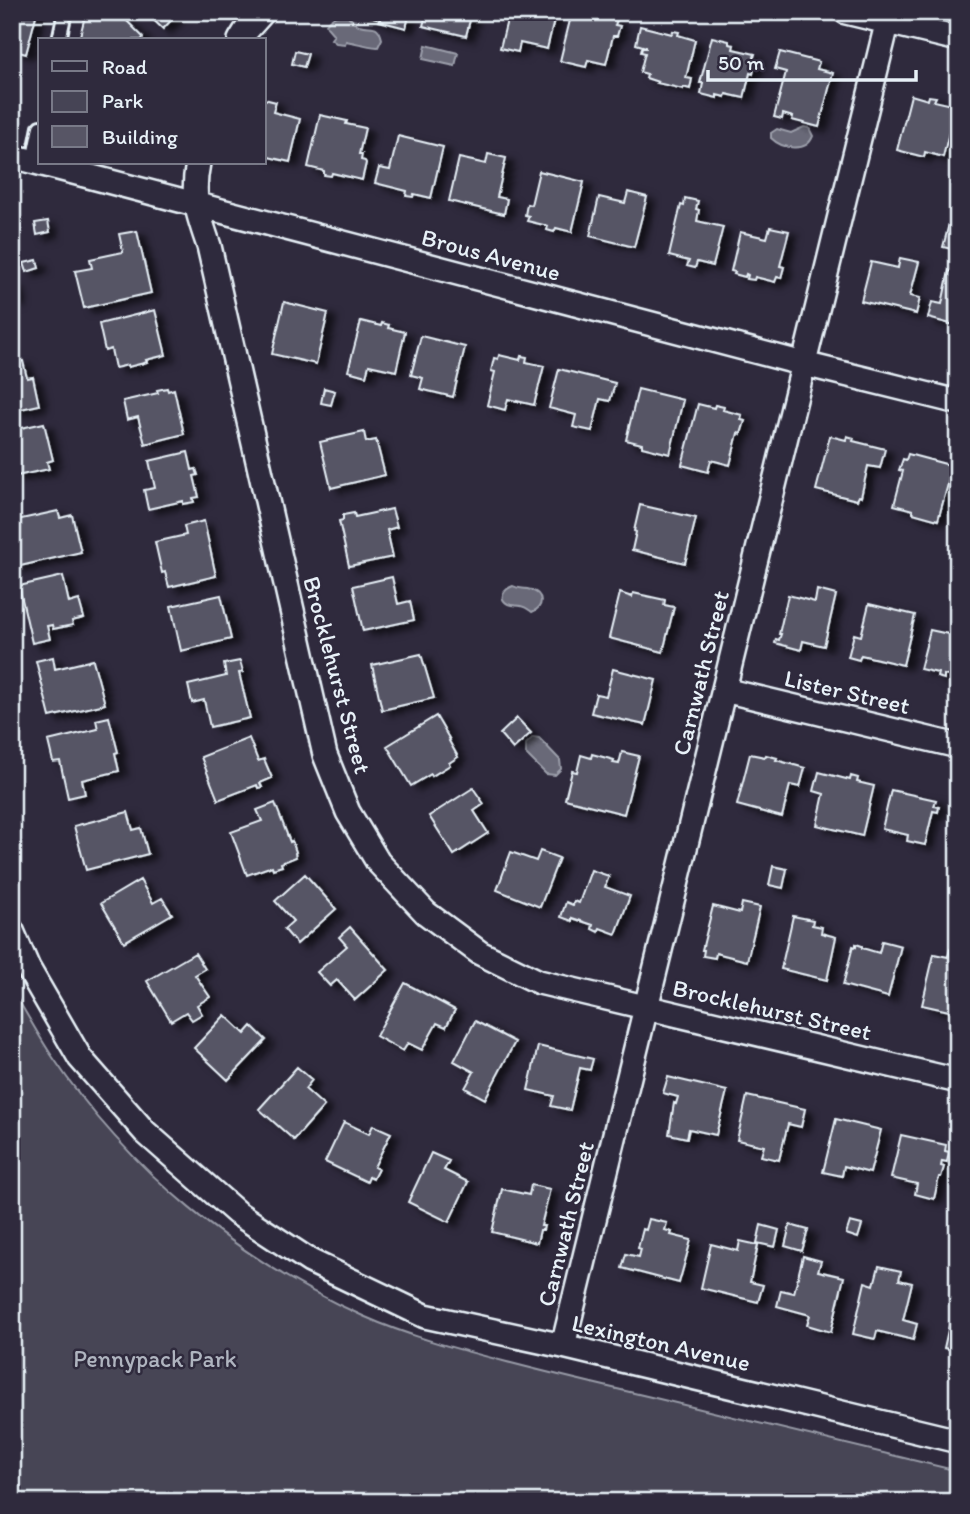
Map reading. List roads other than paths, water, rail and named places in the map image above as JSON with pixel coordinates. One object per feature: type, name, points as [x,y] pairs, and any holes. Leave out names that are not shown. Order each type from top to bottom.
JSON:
[{"type":"street","points":[[241,38],[263,12]]},
{"type":"street","points":[[846,12],[888,17],[958,39]]},
{"type":"street","name":"Carnwath Street","points":[[563,1346],[888,17]]},
{"type":"street","name":"Brous Avenue","points":[[41,164],[958,402]]},
{"type":"street","points":[[195,205],[198,164]]},
{"type":"street","name":"Brocklehurst Street","points":[[195,205],[209,246],[325,755],[348,812],[378,862],[426,913],[480,953],[538,982],[958,1081]]},
{"type":"street","name":"Lister Street","points":[[724,690],[958,746]]},
{"type":"street","name":"Lexington Avenue","points":[[12,931],[27,968],[80,1058],[145,1132],[237,1213],[310,1261],[425,1316],[563,1346],[958,1441]]},
{"type":"lane","points":[[59,38],[65,12]]},
{"type":"lane","points":[[22,159],[38,131]]},
{"type":"water","points":[[345,14],[359,25],[379,30],[382,39],[378,47],[346,41],[345,44],[336,43],[331,39],[334,35],[326,24],[334,17]]},
{"type":"water","points":[[426,45],[458,53],[455,66],[423,59]]},
{"type":"water","points":[[804,127],[809,128],[813,136],[800,147],[781,145],[771,138],[771,133],[777,129],[791,133]]},
{"type":"water","points":[[513,586],[538,594],[541,601],[539,607],[532,612],[505,602],[503,594]]},
{"type":"water","points":[[533,737],[539,738],[560,760],[561,769],[555,775],[546,774],[526,754],[526,744]]},
{"type":"park label","name":"Pennypack Park","points":[[155,1359]]}]
